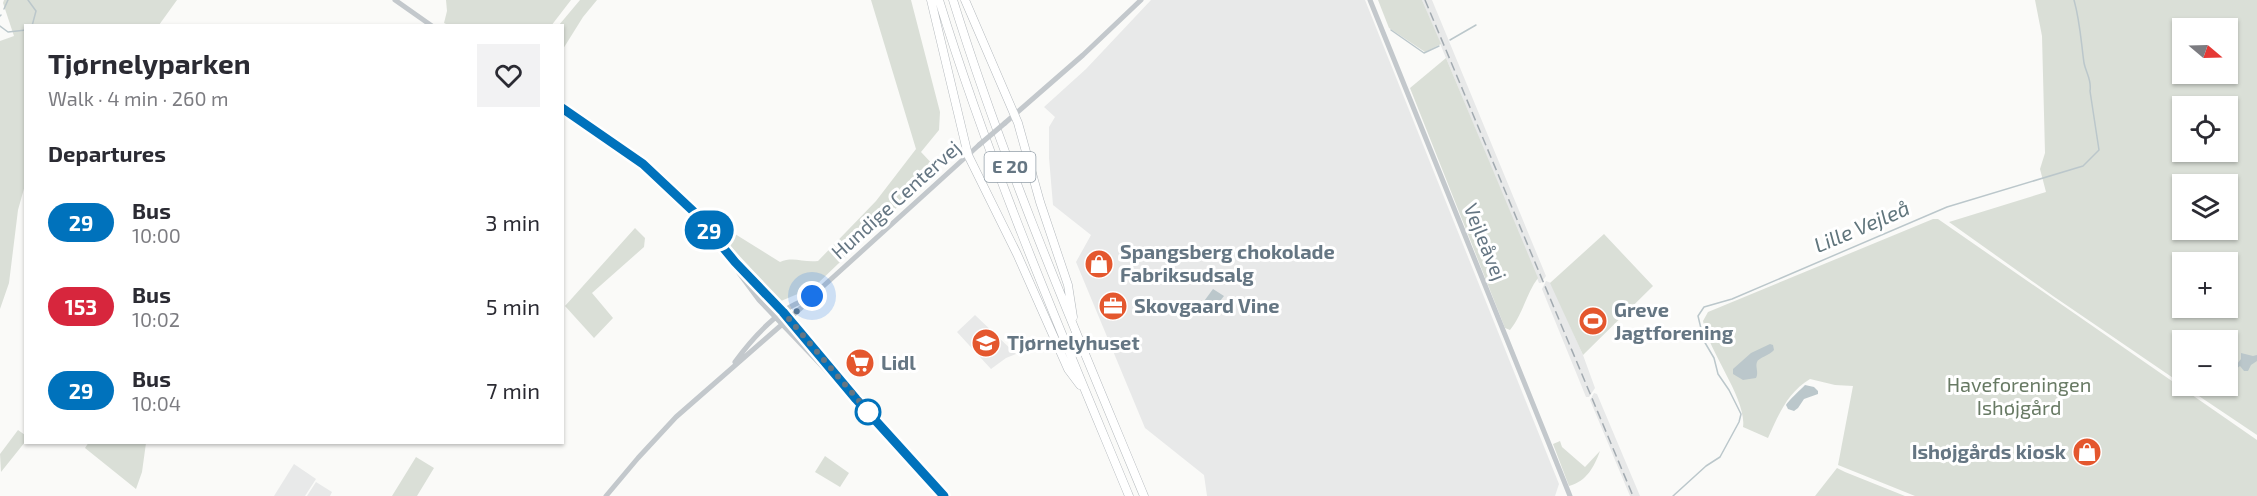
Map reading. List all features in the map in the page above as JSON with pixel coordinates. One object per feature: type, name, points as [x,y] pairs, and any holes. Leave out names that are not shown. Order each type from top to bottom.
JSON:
[{"type":"highway","points":[[931,0],[968,155],[1017,254],[1068,369],[1087,395]]},
{"type":"highway","name":"E 20","points":[[939,0],[991,155],[1129,496]]},
{"type":"highway","name":"E 20","points":[[953,0],[1004,150],[1144,496]]},
{"type":"highway","points":[[965,0],[1014,114],[1068,285],[1076,330]]},
{"type":"street","points":[[394,0],[429,24]]},
{"type":"street","name":"Hundige Centervej","points":[[606,496],[676,417],[730,368],[783,325],[1141,0]]},
{"type":"street","name":"Vejleåvej","points":[[1370,0],[1568,496]]},
{"type":"street","points":[[564,109],[643,164],[693,211],[735,262],[783,312],[944,496]]},
{"type":"street","points":[[735,262],[747,286],[816,361],[852,397],[858,400]]},
{"type":"street","name":"Hundige Centervej","points":[[730,368],[756,336],[776,318],[798,301],[808,300]]},
{"type":"shaded area","points":[[1151,0],[1365,0],[1559,484],[1555,496],[1207,496],[1204,475],[1145,428],[1076,262],[1091,235],[1053,205],[1049,127],[1055,117],[1044,107],[1086,69]]},
{"type":"shaded area","points":[[1422,0],[1432,0],[1546,276],[1541,283],[1539,283]]},
{"type":"shaded area","points":[[1546,281],[1551,283],[1583,355],[1595,388],[1589,397],[1586,397],[1542,289]]},
{"type":"shaded area","points":[[1213,289],[1224,296],[1209,315],[1199,308]]},
{"type":"shaded area","name":"Tjørnelyhuset","points":[[975,315],[1016,354],[991,369],[957,332]]},
{"type":"shaded area","points":[[1770,344],[1773,345],[1774,350],[1758,361],[1756,378],[1743,380],[1733,374],[1733,369],[1751,353]]},
{"type":"shaded area","points":[[2241,353],[2257,355],[2257,361],[2248,371],[2244,371],[2240,366],[2238,368]]},
{"type":"shaded area","points":[[1805,385],[1814,387],[1818,394],[1804,399],[1794,411],[1788,409],[1787,403]]},
{"type":"shaded area","points":[[1594,393],[1597,394],[1640,496],[1630,496],[1590,400]]},
{"type":"shaded area","points":[[294,464],[316,479],[305,496],[274,496]]},
{"type":"shaded area","points":[[316,482],[332,492],[330,496],[307,496]]},
{"type":"green space","points":[[4,0],[177,0],[160,24],[24,24],[24,189],[18,210],[9,283],[0,309],[0,41],[14,36]]},
{"type":"green space","points":[[446,0],[571,0],[553,24],[446,24],[444,23],[447,11]]},
{"type":"green space","points":[[580,0],[597,0],[564,47],[564,24],[560,24]]},
{"type":"green space","points":[[871,0],[911,0],[940,112],[939,130],[921,152],[937,169],[814,287],[781,301],[698,211],[780,262],[818,261],[876,201],[916,149]]},
{"type":"green space","points":[[1378,0],[1422,0],[1441,44],[1425,52],[1389,28]]},
{"type":"green space","points":[[2035,0],[2257,0],[2257,435],[2199,396],[2238,396],[2238,330],[2172,330],[2172,377],[1949,222],[2046,192],[2040,169],[2045,153],[2042,36]]},
{"type":"green space","points":[[1446,58],[1538,278],[1510,330],[1505,328],[1410,88]]},
{"type":"green space","name":"Haveforeningen Ishøjgård","points":[[1933,219],[1938,219],[2172,381],[2172,396],[2193,396],[2257,440],[2257,496],[1915,496],[1838,465],[1853,386],[1835,385],[1810,379],[1790,397],[1768,438],[1743,427],[1743,416],[1739,403],[1712,347],[1703,321],[1708,312]]},
{"type":"green space","points":[[635,228],[645,238],[644,247],[592,293],[613,318],[594,338],[565,306]]},
{"type":"green space","name":"Greve Jagtforening","points":[[1604,234],[1653,286],[1583,355],[1550,283]]},
{"type":"green space","points":[[18,430],[24,434],[24,443],[1,472],[0,454]]},
{"type":"green space","points":[[1560,441],[1562,447],[1585,467],[1600,451],[1589,473],[1581,481],[1569,486],[1553,444]]},
{"type":"green space","points":[[88,444],[146,444],[142,472],[136,489],[85,448]]},
{"type":"green space","points":[[825,456],[849,473],[840,487],[815,472]]},
{"type":"green space","points":[[416,457],[434,468],[417,496],[392,496]]},
{"type":"green space","points":[[1837,468],[1845,472],[1905,496],[1815,496]]},
{"type":"waterway","points":[[4,9],[8,0]]},
{"type":"waterway","points":[[28,0],[36,11],[33,24]]},
{"type":"waterway","name":"Lille Vejleå","points":[[1673,496],[1706,466],[1720,457],[1741,414],[1718,374],[1714,358],[1704,341],[1698,316],[1704,307],[1732,299],[1947,207],[2083,166],[2099,150],[2090,83],[2084,63],[2074,0]]},
{"type":"waterway","points":[[1450,40],[1476,25]]},
{"type":"waterway","points":[[0,26],[8,32],[24,30]]},
{"type":"waterway","points":[[1391,30],[1424,53],[1439,46]]},
{"type":"railway","points":[[1425,0],[1633,496]]},
{"type":"bus line","name":"29","points":[[564,109],[643,164],[693,211],[735,262],[783,312],[856,399],[944,496]]},
{"type":"place","name":"Spangsberg chokolade Fabriksudsalg","points":[[1099,264]]},
{"type":"place","name":"Skovgaard Vine","points":[[1113,306]]},
{"type":"place","name":"Greve Jagtforening","points":[[1593,321]]},
{"type":"place","name":"Tjørnelyhuset","points":[[986,343]]},
{"type":"place","name":"Lidl","points":[[860,363]]},
{"type":"place","name":"Ishøjgårds kiosk","points":[[2087,452]]},
{"type":"route","points":[[812,296],[789,319],[871,415],[868,412]]}]
